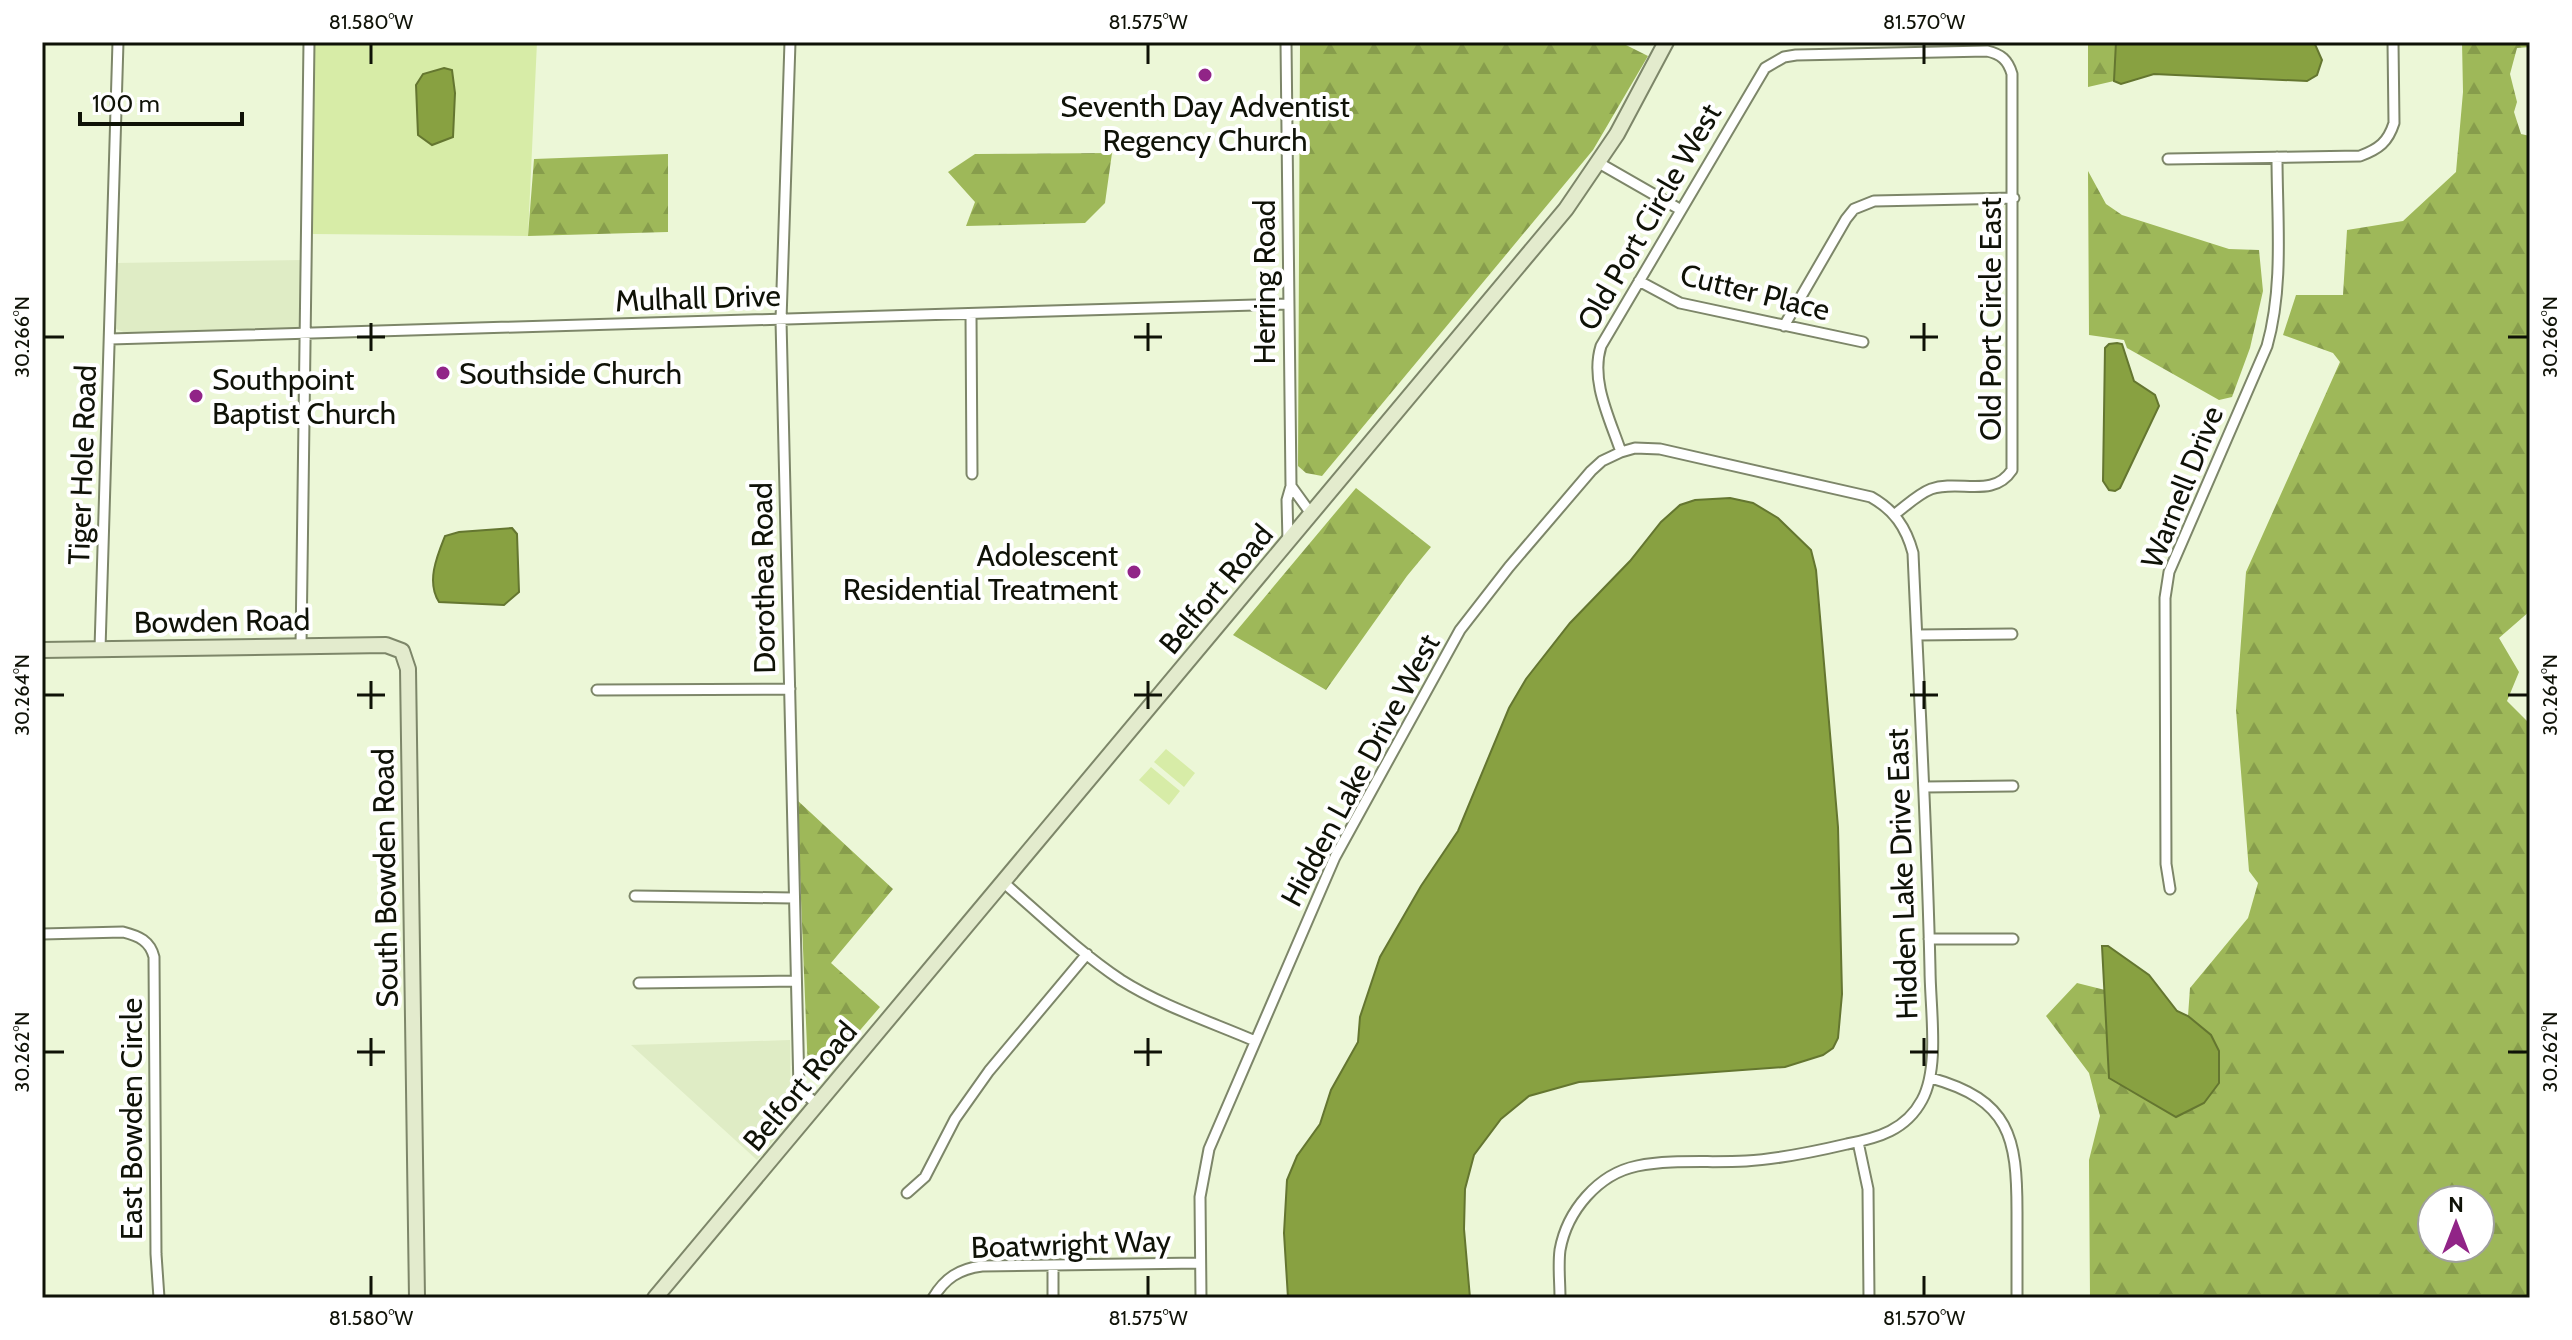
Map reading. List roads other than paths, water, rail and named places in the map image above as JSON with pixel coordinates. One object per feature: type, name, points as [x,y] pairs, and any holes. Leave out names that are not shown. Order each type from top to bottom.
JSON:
[{"type":"street","name":"Tiger Hole Road","points":[[100,649],[118,42]]},
{"type":"street","points":[[301,646],[309,42]]},
{"type":"street","name":"Dorothea Road","points":[[790,42],[781,320],[793,898],[799,1089],[818,1105]]},
{"type":"street","name":"Herring Road","points":[[1286,42],[1291,486],[1287,500],[1288,543]]},
{"type":"street","name":"Belfort Road","points":[[655,1298],[1540,241],[1599,163],[1666,42]]},
{"type":"street","points":[[2168,159],[2360,156],[2381,146],[2390,135],[2394,123],[2393,42]]},
{"type":"street","name":"Old Port Circle East","points":[[1774,62],[1796,55],[1987,51],[2003,57],[2012,74],[2012,470],[2000,483],[1990,486],[1930,489],[1895,514]]},
{"type":"street","name":"Old Port Circle West","points":[[1621,452],[1598,381],[1596,368],[1601,346],[1758,76],[1774,62]]},
{"type":"street","name":"Warnell Drive","points":[[2170,889],[2166,864],[2165,598],[2169,572],[2267,346],[2274,323],[2277,293],[2277,157]]},
{"type":"street","points":[[1599,163],[1681,210]]},
{"type":"street","points":[[1784,326],[1846,219],[1864,204],[1874,201],[2014,198]]},
{"type":"street","name":"Cutter Place","points":[[1639,281],[1680,303],[1863,342]]},
{"type":"street","name":"Mulhall Drive","points":[[110,339],[1288,304]]},
{"type":"street","points":[[971,314],[972,474]]},
{"type":"street","points":[[1621,452],[1635,448],[1660,449],[1859,492],[1895,514]]},
{"type":"street","name":"Hidden Lake Drive West","points":[[1201,1298],[1200,1197],[1205,1163],[1335,857],[1460,630],[1591,471],[1602,461],[1621,452]]},
{"type":"street","points":[[1291,486],[1312,515]]},
{"type":"street","name":"Hidden Lake Drive East","points":[[1560,1298],[1560,1254],[1568,1223],[1591,1191],[1622,1170],[1656,1164],[1767,1160],[1877,1137],[1904,1123],[1920,1103],[1931,1078],[1925,787],[1913,553],[1909,538],[1895,514]]},
{"type":"street","points":[[1917,635],[2012,634]]},
{"type":"street","name":"Bowden Road","points":[[42,650],[386,645],[402,651]]},
{"type":"street","name":"South Bowden Road","points":[[402,651],[408,669],[417,1298]]},
{"type":"street","points":[[597,690],[790,689]]},
{"type":"street","points":[[1925,787],[2013,786]]},
{"type":"street","points":[[1003,882],[1087,954],[1138,989],[1255,1041]]},
{"type":"street","points":[[635,896],[793,898]]},
{"type":"street","name":"East Bowden Circle","points":[[42,934],[123,932],[147,942],[152,948],[159,1298]]},
{"type":"street","points":[[1929,939],[2013,939]]},
{"type":"street","points":[[907,1193],[925,1177],[955,1119],[989,1071],[1087,954]]},
{"type":"street","points":[[639,983],[796,981]]},
{"type":"street","points":[[1931,1078],[1956,1085],[1977,1096],[1997,1116],[2011,1141],[2017,1171],[2017,1298]]},
{"type":"street","points":[[1858,1142],[1868,1189],[1869,1298]]},
{"type":"street","name":"Boatwright Way","points":[[933,1298],[946,1281],[966,1268],[1200,1263]]},
{"type":"street","points":[[1053,1266],[1053,1298]]},
{"type":"place","name":"Seventh Day Adventist Regency Church","points":[[1205,75]]},
{"type":"place","name":"Southside Church","points":[[443,373]]},
{"type":"place","name":"Southpoint Baptist Church","points":[[196,396]]},
{"type":"place","name":"Adolescent Residential Treatment","points":[[1134,572]]}]
